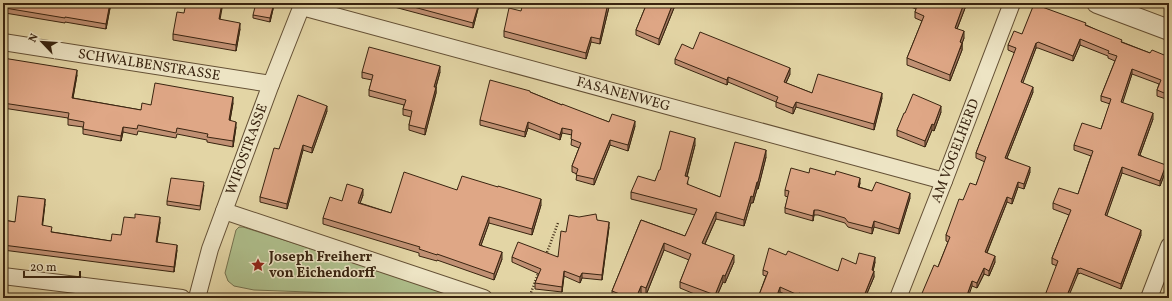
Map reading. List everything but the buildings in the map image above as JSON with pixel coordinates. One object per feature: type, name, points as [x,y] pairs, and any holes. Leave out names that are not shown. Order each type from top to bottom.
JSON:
[{"type":"street","name":"AM VOGELHERD","points":[[898,298],[1012,3]]},
{"type":"street","points":[[1097,3],[1169,30]]},
{"type":"street","name":"FASANENWEG","points":[[303,5],[944,181]]},
{"type":"street","name":"WIFOSTRASSE","points":[[197,298],[210,248],[271,84],[303,5]]},
{"type":"street","name":"SCHWALBENSTRASSE","points":[[3,42],[271,84]]},
{"type":"street","points":[[224,211],[484,298]]},
{"type":"street","points":[[1149,298],[1169,246]]},
{"type":"street","points":[[3,276],[182,298]]},
{"type":"path","points":[[545,257],[558,223]]},
{"type":"path","points":[[529,298],[539,271]]},
{"type":"green space","points":[[239,227],[448,292],[448,295],[445,297],[254,290],[234,286],[228,281],[225,273],[236,230]]},
{"type":"place","name":"Joseph Freiherr von Eichendorff","points":[[258,265]]}]
